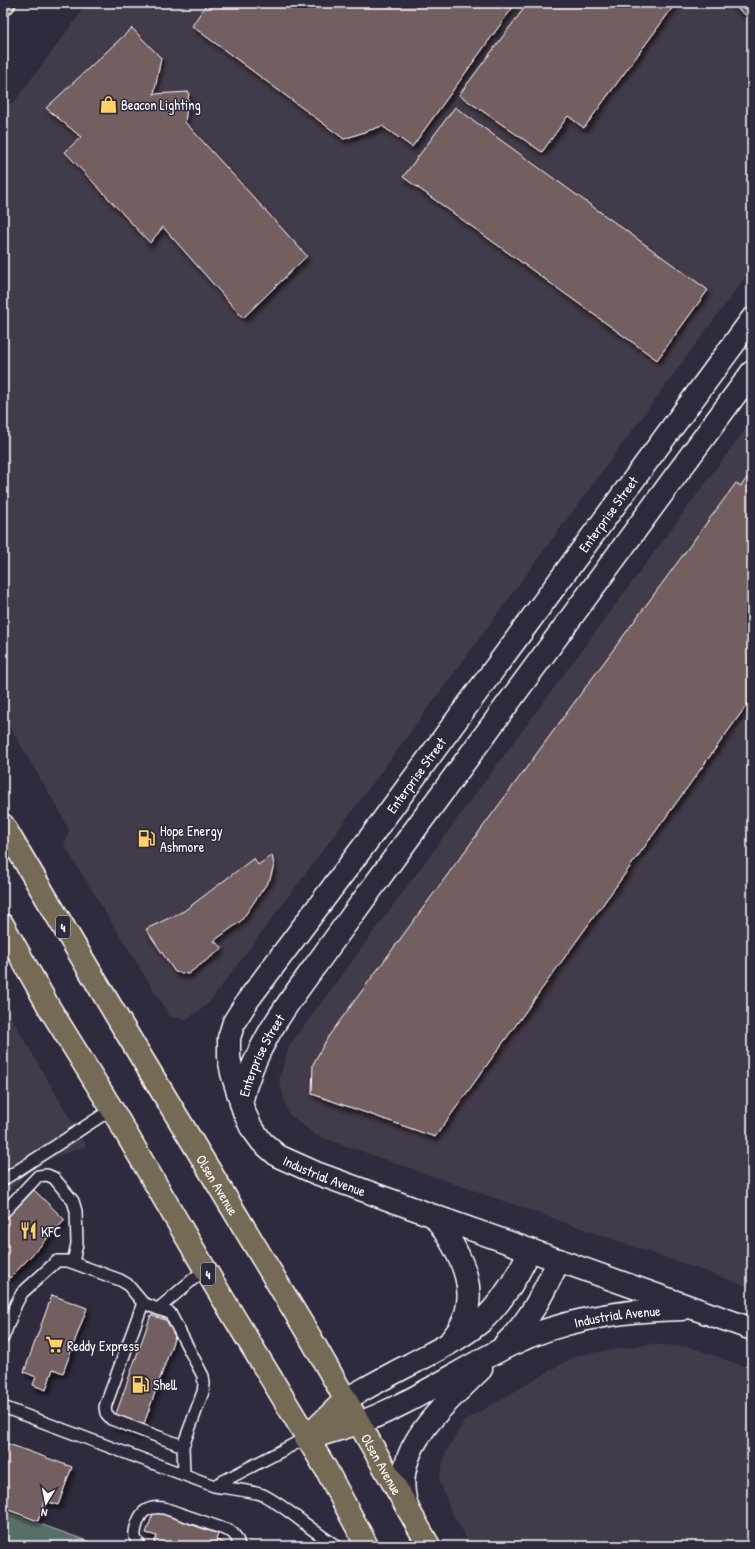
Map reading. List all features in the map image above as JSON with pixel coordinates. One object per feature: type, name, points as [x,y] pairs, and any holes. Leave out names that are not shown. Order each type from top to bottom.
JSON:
[{"type":"main road","name":"Olsen Avenue","points":[[3,826],[346,1399],[429,1546]]},
{"type":"main road","name":"4","points":[[3,925],[50,1009],[112,1108],[205,1268],[326,1469],[367,1546]]},
{"type":"main road","points":[[306,1438],[346,1399]]},
{"type":"main road","points":[[306,1438],[359,1423]]},
{"type":"street","name":"Enterprise Street","points":[[242,1103],[232,1073],[228,1047],[231,1029],[242,1009],[752,319]]},
{"type":"street","name":"Enterprise Street","points":[[242,1103],[246,1083],[256,1056],[276,1021],[752,372]]},
{"type":"street","name":"Industrial Avenue","points":[[242,1103],[247,1119],[256,1136],[269,1149],[282,1158],[316,1173],[434,1216],[752,1329]]},
{"type":"street","points":[[434,1216],[458,1252],[469,1287],[468,1304],[462,1323],[454,1337],[444,1346]]},
{"type":"street","points":[[346,1399],[469,1331],[496,1306],[523,1266],[530,1250]]},
{"type":"street","name":"Industrial Avenue","points":[[408,1509],[404,1492],[405,1471],[416,1439],[435,1415],[518,1331],[534,1309],[559,1260]]},
{"type":"street","name":"Industrial Avenue","points":[[359,1423],[409,1401],[521,1340],[550,1329],[584,1320],[622,1313],[695,1309]]},
{"type":"lane","points":[[3,1180],[112,1108]]},
{"type":"lane","points":[[3,1213],[38,1176],[47,1175],[54,1178],[73,1201],[76,1211],[77,1244],[73,1262]]},
{"type":"lane","points":[[3,1338],[16,1304],[22,1293],[57,1261],[73,1262],[120,1280],[127,1284],[143,1303],[170,1313],[203,1376],[203,1392],[183,1446],[184,1474]]},
{"type":"lane","points":[[158,1309],[205,1268]]},
{"type":"lane","points":[[143,1303],[105,1407],[106,1413],[111,1419],[183,1446]]},
{"type":"lane","points":[[3,1407],[214,1486],[262,1495],[337,1546]]},
{"type":"lane","points":[[214,1486],[306,1438]]},
{"type":"lane","points":[[140,1546],[135,1532],[142,1514],[146,1510],[159,1507],[230,1531],[238,1539],[239,1546]]},
{"type":"shaded area","points":[[88,3],[516,3],[453,91],[518,3],[752,3],[752,268],[359,802],[209,1003],[188,1019],[170,1017],[64,845],[69,830],[59,810],[3,715],[3,107],[14,102]]},
{"type":"shaded area","points":[[752,420],[752,1288],[315,1135],[288,1113],[279,1080],[289,1046]]},
{"type":"shaded area","points":[[3,1003],[86,1146],[36,1164],[3,1197]]},
{"type":"shaded area","points":[[649,1344],[690,1347],[752,1369],[752,1546],[471,1546],[450,1510],[439,1479],[446,1452],[464,1421],[575,1356]]},
{"type":"green space","points":[[3,1511],[102,1546],[3,1546]]},
{"type":"building","points":[[207,3],[516,3],[412,147],[382,126],[344,139],[192,26]]},
{"type":"building","points":[[528,3],[676,3],[584,128],[568,116],[542,152],[459,95]]},
{"type":"building","points":[[730,3],[752,3],[752,20]]},
{"type":"building","points":[[132,28],[161,58],[154,94],[189,92],[185,122],[307,256],[243,318],[163,227],[150,243],[65,152],[81,137],[46,108]]},
{"type":"building","points":[[455,107],[708,290],[657,360],[403,177]]},
{"type":"building","points":[[752,471],[752,698],[435,1137],[312,1094],[313,1064],[328,1037],[736,483],[741,486]]},
{"type":"building","points":[[272,855],[274,865],[270,879],[241,921],[214,941],[223,948],[188,974],[175,972],[146,929],[184,911],[254,858],[258,865]]},
{"type":"building","points":[[34,1190],[65,1220],[10,1278],[3,1272],[3,1222]]},
{"type":"building","points":[[52,1295],[87,1308],[63,1373],[53,1369],[46,1390],[33,1385],[36,1377],[24,1372]]},
{"type":"building","points":[[151,1315],[179,1325],[140,1435],[112,1425]]},
{"type":"building","points":[[3,1442],[72,1467],[58,1505],[45,1501],[38,1521],[3,1508]]},
{"type":"building","points":[[154,1511],[218,1534],[216,1540],[231,1546],[153,1546],[157,1536],[146,1533]]},
{"type":"place","name":"Beacon Lighting","points":[[108,104]]},
{"type":"place","name":"Hope Energy Ashmore","points":[[147,838]]},
{"type":"place","name":"KFC","points":[[28,1231]]},
{"type":"place","name":"Reddy Express","points":[[54,1345]]},
{"type":"place","name":"Shell","points":[[140,1384]]}]
